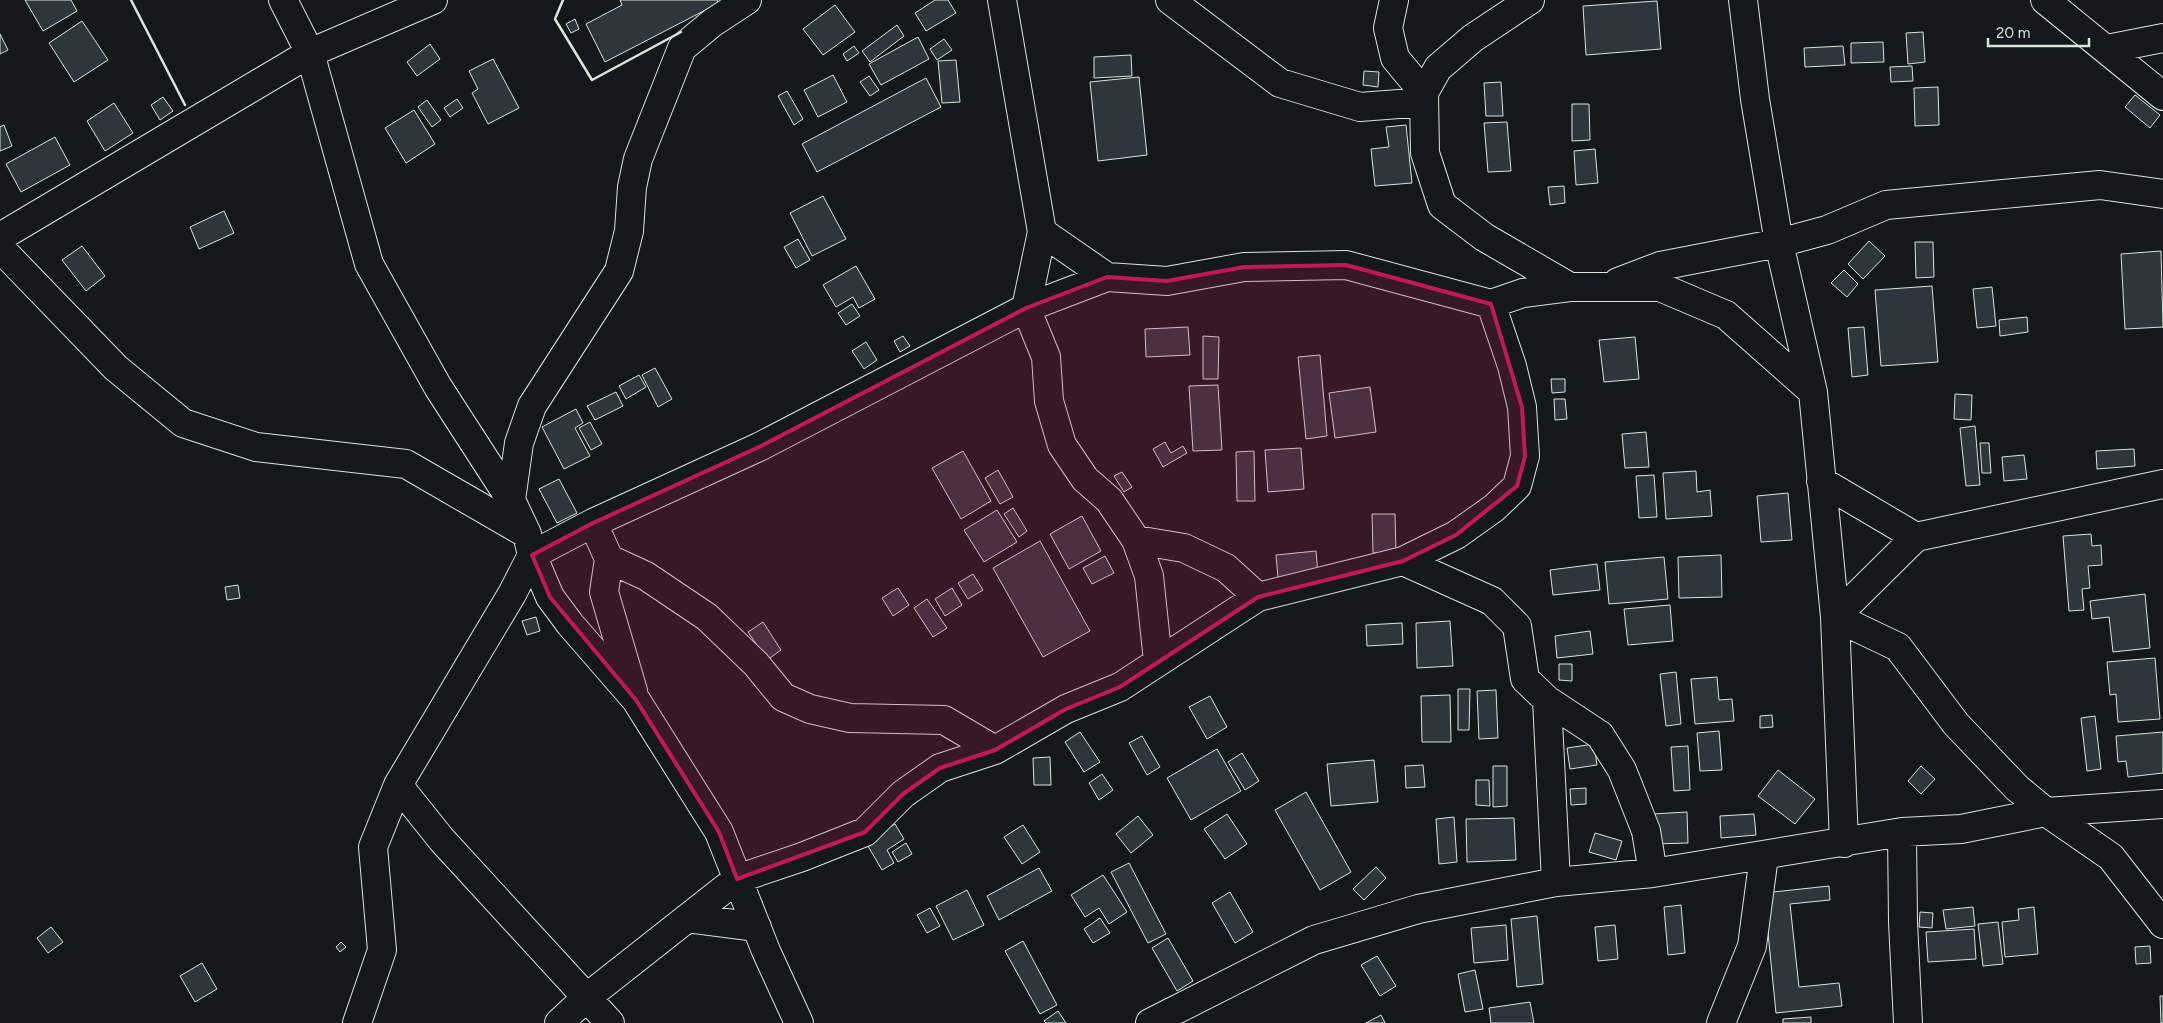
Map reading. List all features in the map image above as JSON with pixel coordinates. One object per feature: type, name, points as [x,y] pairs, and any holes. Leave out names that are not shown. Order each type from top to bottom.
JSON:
[{"type":"street","points":[[283,0],[310,53],[369,264],[438,388],[511,500],[550,597],[570,624],[636,700],[719,832],[756,927],[799,1023]]},
{"type":"street","points":[[0,237],[310,53],[433,0]]},
{"type":"street","points":[[511,500],[519,443],[532,406],[619,271],[629,231],[632,187],[638,159],[682,48],[712,23],[747,0]]},
{"type":"street","points":[[1002,0],[1042,232],[1026,308],[1046,357],[1049,401],[1062,445],[1085,479],[1108,500],[1136,540],[1149,576],[1158,661]]},
{"type":"street","points":[[1170,0],[1280,83],[1360,107],[1424,98]]},
{"type":"street","points":[[1394,0],[1388,28],[1395,58],[1424,98]]},
{"type":"street","points":[[1530,0],[1473,38],[1438,68],[1424,98],[1425,153],[1442,205],[1484,237],[1570,287]]},
{"type":"street","points":[[1743,0],[1755,99],[1779,242],[1813,392],[1835,617],[1844,843]]},
{"type":"street","points":[[2045,0],[2163,96]]},
{"type":"street","points":[[2107,49],[2163,38]]},
{"type":"street","points":[[1603,288],[1660,266],[1779,242],[1827,230],[1886,205],[2100,185],[2163,194]]},
{"type":"street","points":[[1042,232],[1107,277]]},
{"type":"street","points":[[0,248],[116,368],[183,423],[256,447],[406,464],[530,544]]},
{"type":"street","points":[[530,544],[593,523],[760,447],[1026,308],[1107,277],[1167,281],[1244,267],[1346,266],[1491,304],[1523,293],[1570,287],[1660,287],[1726,315],[1813,392]]},
{"type":"street","points":[[559,1023],[586,998],[737,879],[802,857],[865,832],[903,794],[940,768],[995,750],[1066,709],[1120,687],[1258,597],[1403,561],[1456,535],[1494,508],[1517,486],[1525,456],[1522,407],[1512,366],[1491,304]]},
{"type":"street","points":[[1822,481],[1916,537]]},
{"type":"street","points":[[1835,617],[1916,537],[2163,484]]},
{"type":"street","points":[[593,523],[609,559],[604,592],[636,700]]},
{"type":"street","points":[[1136,540],[1184,548],[1226,568],[1258,597]]},
{"type":"street","points":[[357,1023],[382,950],[373,847],[398,785],[512,594],[530,544]]},
{"type":"street","points":[[609,559],[646,576],[707,617],[756,664],[783,697],[810,710],[850,718],[944,720],[995,750]]},
{"type":"street","points":[[1403,561],[1492,601],[1517,626],[1525,680],[1547,700],[1600,735],[1622,770],[1646,831],[1653,873]]},
{"type":"street","points":[[1835,617],[1898,648],[1956,724],[2017,788],[2046,812],[2111,857],[2163,924]]},
{"type":"street","points":[[1547,700],[1556,882]]},
{"type":"street","points":[[398,785],[442,840],[610,1023]]},
{"type":"street","points":[[1150,1023],[1314,940],[1418,910],[1556,882],[1653,873],[1902,832],[1961,829],[2046,812],[2163,804]]},
{"type":"street","points":[[1902,832],[1903,922],[1908,1023]]},
{"type":"street","points":[[1721,1023],[1752,946],[1764,856]]},
{"type":"street","points":[[687,918],[756,927]]},
{"type":"highlighted area","points":[[1346,265],[1491,304],[1522,407],[1525,456],[1517,486],[1456,535],[1403,561],[1258,597],[1120,687],[1066,709],[995,750],[940,768],[903,794],[865,832],[737,879],[719,832],[636,700],[550,597],[532,555],[593,523],[759,447],[1026,308],[1107,277],[1167,281],[1244,267]]},
{"type":"building","points":[[25,0],[71,0],[77,11],[43,31]]},
{"type":"building","points":[[620,0],[717,0],[719,3],[605,62],[586,24],[622,5]]},
{"type":"building","points":[[935,0],[948,0],[956,13],[926,31],[915,13]]},
{"type":"building","points":[[1657,1],[1661,49],[1586,55],[1583,6]]},
{"type":"building","points":[[835,5],[855,32],[823,55],[803,29]]},
{"type":"building","points":[[575,19],[579,29],[571,33],[566,24]]},
{"type":"building","points":[[82,21],[108,60],[74,82],[49,43]]},
{"type":"building","points":[[897,25],[904,36],[870,62],[862,51]]},
{"type":"building","points":[[1923,32],[1925,62],[1908,64],[1906,33]]},
{"type":"building","points":[[0,34],[8,50],[0,54]]},
{"type":"building","points":[[918,37],[929,59],[881,85],[869,64]]},
{"type":"building","points":[[944,39],[952,50],[937,60],[930,49]]},
{"type":"building","points":[[1883,42],[1884,62],[1851,63],[1851,43]]},
{"type":"building","points":[[430,44],[440,59],[417,76],[407,62]]},
{"type":"building","points":[[854,46],[859,53],[847,61],[843,54]]},
{"type":"building","points":[[1843,46],[1845,65],[1805,67],[1804,48]]},
{"type":"building","points":[[1131,55],[1132,76],[1094,78],[1094,57]]},
{"type":"building","points":[[493,59],[519,108],[488,124],[472,93],[478,89],[469,71]]},
{"type":"building","points":[[956,60],[960,102],[942,103],[938,61]]},
{"type":"building","points":[[1912,66],[1913,81],[1891,82],[1890,67]]},
{"type":"building","points":[[1364,71],[1379,72],[1378,87],[1363,85]]},
{"type":"building","points":[[833,75],[847,102],[818,117],[804,90]]},
{"type":"building","points":[[869,76],[879,90],[870,96],[860,82]]},
{"type":"building","points":[[1139,77],[1147,155],[1098,161],[1090,82]]},
{"type":"building","points":[[926,78],[941,107],[817,172],[802,144]]},
{"type":"building","points":[[1501,82],[1503,116],[1486,116],[1484,83]]},
{"type":"building","points":[[1938,87],[1939,125],[1915,126],[1914,88]]},
{"type":"building","points":[[787,91],[803,119],[794,125],[778,96]]},
{"type":"building","points":[[2135,95],[2160,115],[2150,128],[2125,107]]},
{"type":"building","points":[[163,97],[173,111],[160,120],[151,105]]},
{"type":"building","points":[[457,99],[463,108],[450,117],[444,108]]},
{"type":"building","points":[[427,100],[441,120],[432,127],[418,107]]},
{"type":"building","points":[[114,103],[133,133],[105,151],[87,121]]},
{"type":"building","points":[[1572,104],[1589,104],[1590,140],[1572,141]]},
{"type":"building","points":[[414,110],[435,144],[406,163],[385,128]]},
{"type":"building","points":[[1507,122],[1511,171],[1488,172],[1484,123]]},
{"type":"building","points":[[4,125],[12,146],[0,151],[0,127]]},
{"type":"building","points":[[1406,125],[1412,183],[1375,186],[1371,149],[1389,147],[1386,127]]},
{"type":"building","points":[[55,137],[70,165],[21,192],[6,164]]},
{"type":"building","points":[[1595,149],[1598,183],[1576,185],[1574,151]]},
{"type":"building","points":[[1564,186],[1565,203],[1550,205],[1548,187]]},
{"type":"building","points":[[823,196],[846,239],[812,256],[790,213]]},
{"type":"building","points":[[224,211],[234,233],[199,249],[190,227]]},
{"type":"building","points":[[798,239],[810,260],[796,268],[784,247]]},
{"type":"building","points":[[1869,241],[1885,256],[1863,279],[1848,264]]},
{"type":"building","points":[[1915,242],[1933,242],[1934,277],[1916,278]]},
{"type":"building","points":[[82,246],[105,276],[86,291],[62,260]]},
{"type":"building","points":[[2161,251],[2163,327],[2125,329],[2121,254]]},
{"type":"building","points":[[856,266],[875,299],[859,308],[853,297],[836,307],[823,285]]},
{"type":"building","points":[[1844,270],[1858,284],[1847,297],[1831,283]]},
{"type":"building","points":[[1932,286],[1938,362],[1881,366],[1875,290]]},
{"type":"building","points":[[1992,287],[1996,326],[1977,328],[1973,289]]},
{"type":"building","points":[[852,304],[860,316],[846,325],[838,313]]},
{"type":"building","points":[[2027,317],[2028,332],[2000,336],[1999,320]]},
{"type":"building","points":[[1188,327],[1190,355],[1146,357],[1145,329]]},
{"type":"building","points":[[1864,327],[1868,375],[1852,377],[1848,328]]},
{"type":"building","points":[[903,336],[910,346],[900,352],[894,341]]},
{"type":"building","points":[[1203,336],[1219,337],[1218,379],[1203,379]]},
{"type":"building","points":[[1635,337],[1639,379],[1604,382],[1599,340]]},
{"type":"building","points":[[866,342],[877,360],[864,369],[852,351]]},
{"type":"building","points":[[1320,355],[1327,436],[1306,439],[1298,357]]},
{"type":"building","points":[[655,368],[672,399],[658,407],[642,375]]},
{"type":"building","points":[[639,375],[646,387],[626,399],[619,386]]},
{"type":"building","points":[[1551,379],[1565,379],[1565,392],[1552,393]]},
{"type":"building","points":[[1218,385],[1222,450],[1193,451],[1189,386]]},
{"type":"building","points":[[1370,387],[1376,432],[1335,438],[1329,393]]},
{"type":"building","points":[[616,392],[623,406],[595,420],[587,406]]},
{"type":"building","points":[[1955,394],[1972,395],[1971,420],[1954,419]]},
{"type":"building","points":[[1554,399],[1565,399],[1567,419],[1555,420]]},
{"type":"building","points":[[576,409],[583,423],[575,428],[590,456],[564,469],[542,427]]},
{"type":"building","points":[[590,422],[602,444],[591,450],[579,428]]},
{"type":"building","points":[[1975,426],[1980,485],[1966,486],[1960,428]]},
{"type":"building","points":[[1646,432],[1649,467],[1625,468],[1622,434]]},
{"type":"building","points":[[1165,442],[1171,453],[1183,446],[1187,453],[1163,467],[1153,449]]},
{"type":"building","points":[[1980,443],[1989,443],[1991,473],[1982,473]]},
{"type":"building","points":[[1301,448],[1304,489],[1268,492],[1265,450]]},
{"type":"building","points":[[2134,449],[2135,466],[2097,469],[2096,451]]},
{"type":"building","points":[[963,451],[991,501],[961,519],[932,468]]},
{"type":"building","points":[[1254,451],[1255,501],[1237,501],[1236,452]]},
{"type":"building","points":[[2024,455],[2027,479],[2004,481],[2002,457]]},
{"type":"building","points":[[998,470],[1013,497],[1000,504],[985,478]]},
{"type":"building","points":[[1696,471],[1697,492],[1710,490],[1712,516],[1666,519],[1663,473]]},
{"type":"building","points":[[1122,472],[1132,487],[1124,492],[1114,476]]},
{"type":"building","points":[[1654,475],[1657,517],[1639,518],[1636,476]]},
{"type":"building","points":[[559,479],[577,513],[557,523],[539,489]]},
{"type":"building","points":[[1788,493],[1792,540],[1761,542],[1757,496]]},
{"type":"building","points":[[1013,508],[1027,531],[1019,537],[1004,514]]},
{"type":"building","points":[[997,510],[1017,542],[984,562],[964,530]]},
{"type":"building","points":[[1372,514],[1395,514],[1396,553],[1373,553]]},
{"type":"building","points":[[1082,516],[1101,551],[1069,569],[1050,534]]},
{"type":"building","points":[[2091,534],[2092,546],[2101,545],[2102,565],[2088,566],[2090,588],[2082,589],[2084,610],[2069,611],[2063,536]]},
{"type":"building","points":[[1040,541],[1090,631],[1043,657],[993,568]]},
{"type":"building","points":[[1316,551],[1318,575],[1278,578],[1276,555]]},
{"type":"building","points":[[1721,555],[1722,597],[1679,598],[1678,557]]},
{"type":"building","points":[[1105,556],[1114,573],[1092,584],[1083,568]]},
{"type":"building","points":[[1664,557],[1668,599],[1609,604],[1605,562]]},
{"type":"building","points":[[1597,564],[1600,590],[1553,595],[1550,570]]},
{"type":"building","points":[[973,574],[983,590],[968,599],[958,583]]},
{"type":"building","points":[[238,585],[240,598],[227,600],[225,587]]},
{"type":"building","points":[[898,588],[909,605],[893,616],[882,598]]},
{"type":"building","points":[[952,588],[962,605],[945,616],[935,599]]},
{"type":"building","points":[[2145,594],[2150,648],[2113,652],[2109,617],[2092,619],[2090,601]]},
{"type":"building","points":[[927,599],[947,628],[933,637],[914,608]]},
{"type":"building","points":[[1670,605],[1673,641],[1628,645],[1624,609]]},
{"type":"building","points":[[536,617],[540,631],[527,635],[522,621]]},
{"type":"building","points":[[1450,621],[1453,666],[1417,668],[1416,623]]},
{"type":"building","points":[[763,622],[781,650],[767,660],[748,632]]},
{"type":"building","points":[[1402,623],[1403,644],[1367,646],[1366,625]]},
{"type":"building","points":[[1590,631],[1593,654],[1557,658],[1555,636]]},
{"type":"building","points":[[2155,658],[2160,719],[2118,722],[2116,694],[2110,695],[2107,662]]},
{"type":"building","points":[[1559,664],[1572,664],[1572,681],[1559,680]]},
{"type":"building","points":[[1676,672],[1681,724],[1666,726],[1660,674]]},
{"type":"building","points":[[1717,677],[1719,700],[1732,699],[1734,721],[1695,724],[1691,679]]},
{"type":"building","points":[[1458,689],[1470,689],[1469,730],[1458,730]]},
{"type":"building","points":[[1496,690],[1498,738],[1479,739],[1477,691]]},
{"type":"building","points":[[1450,695],[1451,742],[1422,742],[1421,696]]},
{"type":"building","points":[[1210,696],[1227,727],[1207,739],[1189,707]]},
{"type":"building","points":[[1772,715],[1773,727],[1760,728],[1760,716]]},
{"type":"building","points":[[2095,716],[2101,769],[2087,771],[2081,718]]},
{"type":"building","points":[[1719,731],[1722,770],[1700,771],[1697,733]]},
{"type":"building","points":[[1080,732],[1100,762],[1084,772],[1065,742]]},
{"type":"building","points":[[2163,732],[2163,773],[2128,777],[2126,761],[2118,762],[2116,736]]},
{"type":"building","points":[[1142,736],[1160,767],[1147,775],[1129,743]]},
{"type":"building","points":[[1594,744],[1597,765],[1570,769],[1567,748]]},
{"type":"building","points":[[1688,746],[1690,790],[1674,791],[1671,747]]},
{"type":"building","points":[[1217,749],[1241,791],[1191,820],[1167,778]]},
{"type":"building","points":[[1242,753],[1259,781],[1245,790],[1228,762]]},
{"type":"building","points":[[1050,757],[1051,785],[1034,785],[1033,758]]},
{"type":"building","points":[[1374,760],[1378,802],[1331,806],[1327,764]]},
{"type":"building","points":[[1423,765],[1425,787],[1406,788],[1405,766]]},
{"type":"building","points":[[1493,766],[1507,766],[1507,806],[1493,807]]},
{"type":"building","points":[[1921,766],[1935,779],[1921,794],[1908,781]]},
{"type":"building","points":[[1778,770],[1815,799],[1795,824],[1758,796]]},
{"type":"building","points":[[1102,774],[1113,790],[1099,800],[1089,783]]},
{"type":"building","points":[[1476,780],[1489,780],[1490,806],[1476,805]]},
{"type":"building","points":[[1586,788],[1586,804],[1571,805],[1570,789]]},
{"type":"building","points":[[1306,792],[1351,872],[1320,890],[1275,810]]},
{"type":"building","points":[[1687,812],[1688,843],[1654,844],[1652,814]]},
{"type":"building","points":[[1227,814],[1247,844],[1225,859],[1204,829]]},
{"type":"building","points":[[1754,814],[1756,835],[1721,838],[1720,816]]},
{"type":"building","points":[[1138,816],[1153,835],[1131,853],[1116,834]]},
{"type":"building","points":[[1454,817],[1457,862],[1439,864],[1436,819]]},
{"type":"building","points":[[1514,818],[1516,860],[1467,862],[1466,819]]},
{"type":"building","points":[[895,824],[904,839],[887,850],[894,863],[882,870],[865,841]]},
{"type":"building","points":[[1023,825],[1040,852],[1022,864],[1004,837]]},
{"type":"building","points":[[1595,833],[1622,841],[1616,860],[1589,852]]},
{"type":"building","points":[[906,843],[912,854],[898,862],[892,852]]},
{"type":"building","points":[[1129,863],[1166,934],[1148,943],[1111,872]]},
{"type":"building","points":[[1376,867],[1386,878],[1364,900],[1353,889]]},
{"type":"building","points":[[1039,868],[1052,891],[999,920],[987,896]]},
{"type":"building","points":[[1103,875],[1127,912],[1109,924],[1099,908],[1085,917],[1071,895]]},
{"type":"building","points":[[1829,886],[1830,900],[1790,904],[1799,987],[1839,983],[1842,1006],[1776,1013],[1764,893]]},
{"type":"building","points":[[967,890],[984,925],[953,940],[936,906]]},
{"type":"building","points":[[1230,892],[1253,932],[1235,943],[1212,903]]},
{"type":"building","points":[[1681,905],[1685,953],[1668,955],[1664,907]]},
{"type":"building","points":[[1973,907],[1975,926],[1946,929],[1943,910]]},
{"type":"building","points":[[2034,907],[2038,954],[2005,957],[2002,922],[2019,920],[2018,909]]},
{"type":"building","points":[[930,908],[940,926],[927,933],[917,915]]},
{"type":"building","points":[[1920,912],[1933,913],[1932,928],[1919,927]]},
{"type":"building","points":[[1537,916],[1543,984],[1517,987],[1511,919]]},
{"type":"building","points":[[1100,918],[1110,933],[1093,943],[1084,929]]},
{"type":"building","points":[[1998,922],[2003,964],[1983,966],[1978,924]]},
{"type":"building","points":[[1506,925],[1508,960],[1474,963],[1471,928]]},
{"type":"building","points":[[1615,925],[1618,959],[1598,961],[1595,927]]},
{"type":"building","points":[[51,927],[63,942],[48,953],[37,938]]},
{"type":"building","points":[[1974,929],[1976,959],[1928,962],[1926,932]]},
{"type":"building","points":[[1168,938],[1193,981],[1177,991],[1152,948]]},
{"type":"building","points":[[1023,941],[1057,1005],[1040,1014],[1005,951]]},
{"type":"building","points":[[341,942],[346,947],[340,952],[336,947]]},
{"type":"building","points":[[2150,946],[2151,963],[2136,964],[2135,947]]},
{"type":"building","points":[[1377,956],[1396,986],[1380,996],[1361,965]]},
{"type":"building","points":[[202,963],[217,989],[195,1002],[180,976]]},
{"type":"building","points":[[1475,970],[1483,1009],[1465,1012],[1458,974]]},
{"type":"building","points":[[2160,996],[2163,996],[2163,1023],[2161,1023]]},
{"type":"building","points":[[1530,1002],[1534,1023],[1491,1023],[1489,1008]]},
{"type":"building","points":[[1058,1011],[1066,1023],[1046,1023],[1044,1021]]},
{"type":"building","points":[[1381,1015],[1385,1023],[1366,1023]]},
{"type":"building","points":[[1811,1017],[1811,1023],[1783,1023],[1783,1019]]},
{"type":"wall","points":[[131,0],[185,105]]},
{"type":"wall","points":[[563,0],[555,19],[592,80],[681,32]]}]
